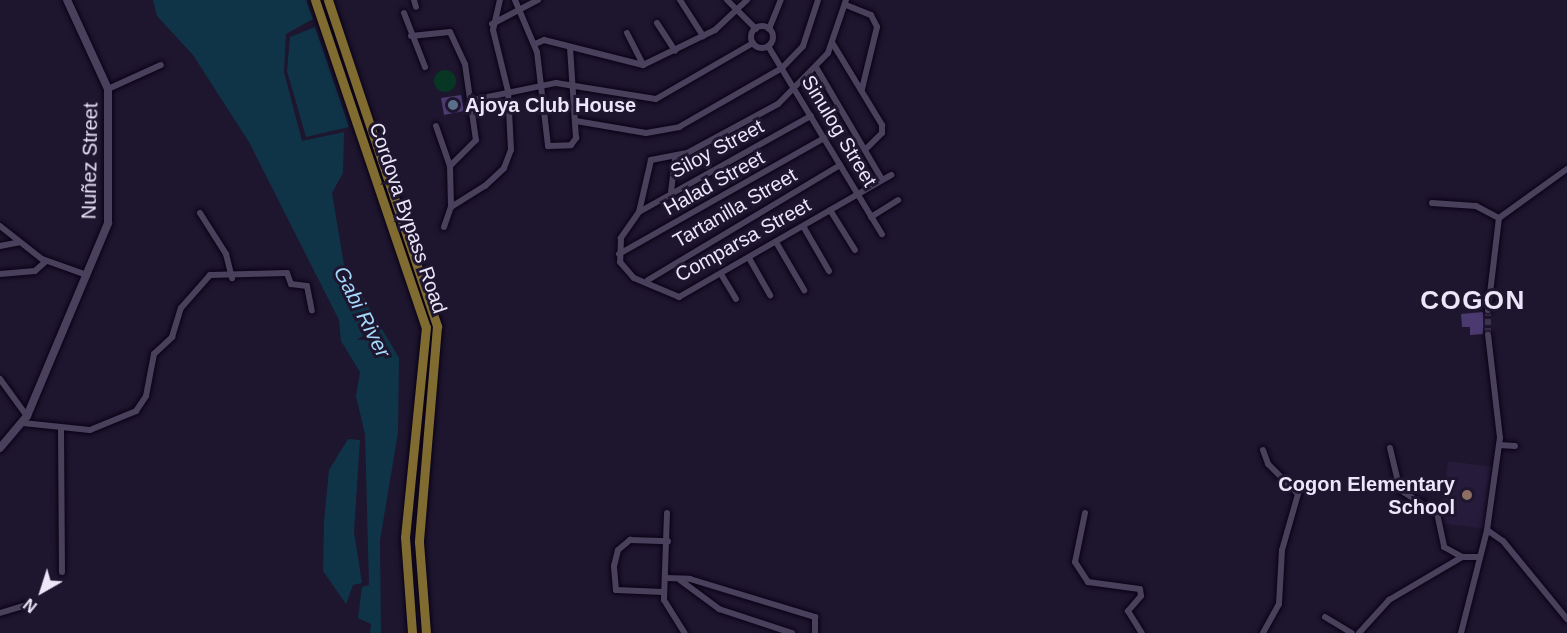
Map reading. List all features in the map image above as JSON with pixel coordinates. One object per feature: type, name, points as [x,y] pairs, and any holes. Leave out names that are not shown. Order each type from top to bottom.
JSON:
[{"type":"main road","name":"Cordova Bypass Road","points":[[315,0],[426,327],[405,537],[412,633]]},
{"type":"main road","name":"Cordova Bypass Road","points":[[328,0],[437,326],[419,542],[426,633]]},
{"type":"main road","points":[[342,80],[354,76]]},
{"type":"street","name":"Nuñez Street","points":[[0,448],[25,420],[108,224],[108,89],[67,0]]},
{"type":"street","points":[[451,207],[504,168],[511,150],[508,91],[492,24],[500,0]]},
{"type":"street","points":[[515,0],[535,44],[542,85],[543,137],[548,146],[571,145],[576,121],[570,48]]},
{"type":"street","points":[[492,24],[520,12],[538,0]]},
{"type":"street","points":[[680,0],[704,36]]},
{"type":"street","points":[[727,0],[756,29],[769,29]]},
{"type":"street","points":[[535,44],[544,40],[643,65],[704,36],[738,12],[747,0]]},
{"type":"street","points":[[473,100],[542,85],[574,84],[656,99],[753,43],[768,46],[769,29],[781,0]]},
{"type":"street","points":[[576,121],[646,134],[679,127],[782,69],[803,46],[818,0]]},
{"type":"street","points":[[618,254],[626,225],[639,212],[650,162],[675,158],[758,116],[796,89],[833,44],[846,2],[871,15],[877,27],[862,89]]},
{"type":"street","points":[[404,13],[411,36],[425,67]]},
{"type":"street","points":[[657,23],[675,51]]},
{"type":"street","points":[[753,43],[756,29]]},
{"type":"street","points":[[411,36],[444,31],[454,36],[473,100],[475,146],[450,166]]},
{"type":"street","points":[[627,33],[643,65]]},
{"type":"street","points":[[833,44],[882,125],[882,133],[865,150]]},
{"type":"street","name":"Sinulog Street","points":[[768,46],[882,234]]},
{"type":"street","points":[[108,89],[160,65]]},
{"type":"street","points":[[816,67],[881,178]]},
{"type":"street","name":"Siloy Street","points":[[639,212],[671,192],[811,116]]},
{"type":"street","points":[[436,126],[450,166],[451,207],[444,227]]},
{"type":"street","name":"Halad Street","points":[[618,254],[825,138]]},
{"type":"street","points":[[671,192],[675,158]]},
{"type":"street","name":"Tartanilla Street","points":[[648,280],[840,165]]},
{"type":"street","points":[[1488,310],[1499,218],[1567,169]]},
{"type":"street","name":"Comparsa Street","points":[[618,254],[625,270],[679,297],[858,194],[881,178],[891,175]]},
{"type":"street","points":[[871,217],[898,200]]},
{"type":"street","points":[[1432,203],[1476,206],[1499,218]]},
{"type":"street","points":[[830,210],[855,250]]},
{"type":"street","points":[[200,213],[226,254],[232,278]]},
{"type":"street","points":[[0,226],[46,261],[87,275]]},
{"type":"street","points":[[803,226],[829,271]]},
{"type":"street","points":[[0,246],[20,242]]},
{"type":"street","points":[[776,242],[804,290]]},
{"type":"street","points":[[749,258],[770,294]]},
{"type":"street","points":[[0,274],[35,271],[46,261]]},
{"type":"street","points":[[0,379],[25,420],[61,430],[90,430],[136,411],[146,396],[154,354],[172,337],[181,308],[210,275],[232,278],[287,273],[291,284],[307,286],[312,311]]},
{"type":"street","points":[[721,274],[736,299]]},
{"type":"street","points":[[1461,633],[1486,530],[1499,445],[1488,335]]},
{"type":"street","points":[[61,430],[62,572]]},
{"type":"street","points":[[1499,445],[1515,446]]},
{"type":"street","points":[[1390,448],[1400,490],[1437,513],[1444,548],[1462,557],[1480,557]]},
{"type":"street","points":[[1263,450],[1268,464],[1298,494],[1282,550],[1279,604],[1263,633]]},
{"type":"street","points":[[667,513],[668,541],[663,591],[665,606],[685,633]]},
{"type":"street","points":[[1085,513],[1075,562],[1088,582],[1140,589],[1141,596],[1128,611],[1142,633]]},
{"type":"street","points":[[1486,530],[1503,541],[1567,619]]},
{"type":"street","points":[[663,591],[616,590],[614,566],[618,549],[630,540],[668,541]]},
{"type":"street","points":[[1359,633],[1389,600],[1462,557]]},
{"type":"street","points":[[666,578],[815,617],[815,633]]},
{"type":"street","points":[[680,580],[719,609],[792,633]]},
{"type":"street","points":[[0,613],[27,605]]},
{"type":"street","points":[[1325,618],[1352,633]]},
{"type":"shaded area","name":"Cogon Elementary School","points":[[1448,461],[1494,467],[1486,529],[1440,523]]},
{"type":"green space","points":[[445,70],[453,73],[456,81],[453,89],[445,92],[437,89],[434,81],[437,73]]},
{"type":"water","name":"Gabi River","points":[[153,0],[306,0],[313,19],[286,34],[284,72],[302,141],[344,132],[343,173],[332,193],[344,265],[399,358],[398,433],[380,540],[381,633],[370,633],[371,624],[358,618],[362,587],[369,585],[365,434],[356,396],[360,372],[341,341],[339,320],[249,142],[193,55],[157,16]]},
{"type":"water","points":[[315,27],[349,127],[306,137],[287,71],[290,37]]},
{"type":"water","points":[[348,439],[360,440],[354,532],[362,583],[353,585],[346,604],[323,571],[324,522],[329,470]]},
{"type":"building","name":"Ajoya Club House","points":[[461,95],[464,111],[444,115],[441,98]]},
{"type":"building","points":[[1483,312],[1483,334],[1470,335],[1470,327],[1462,327],[1461,314]]},
{"type":"tunnel","points":[[1488,310],[1488,335]]},
{"type":"place","name":"Ajoya Club House","points":[[453,105]]},
{"type":"place","name":"Cogon Elementary School","points":[[1467,495]]},
{"type":"district","name":"COGON","points":[[1473,301]]}]
